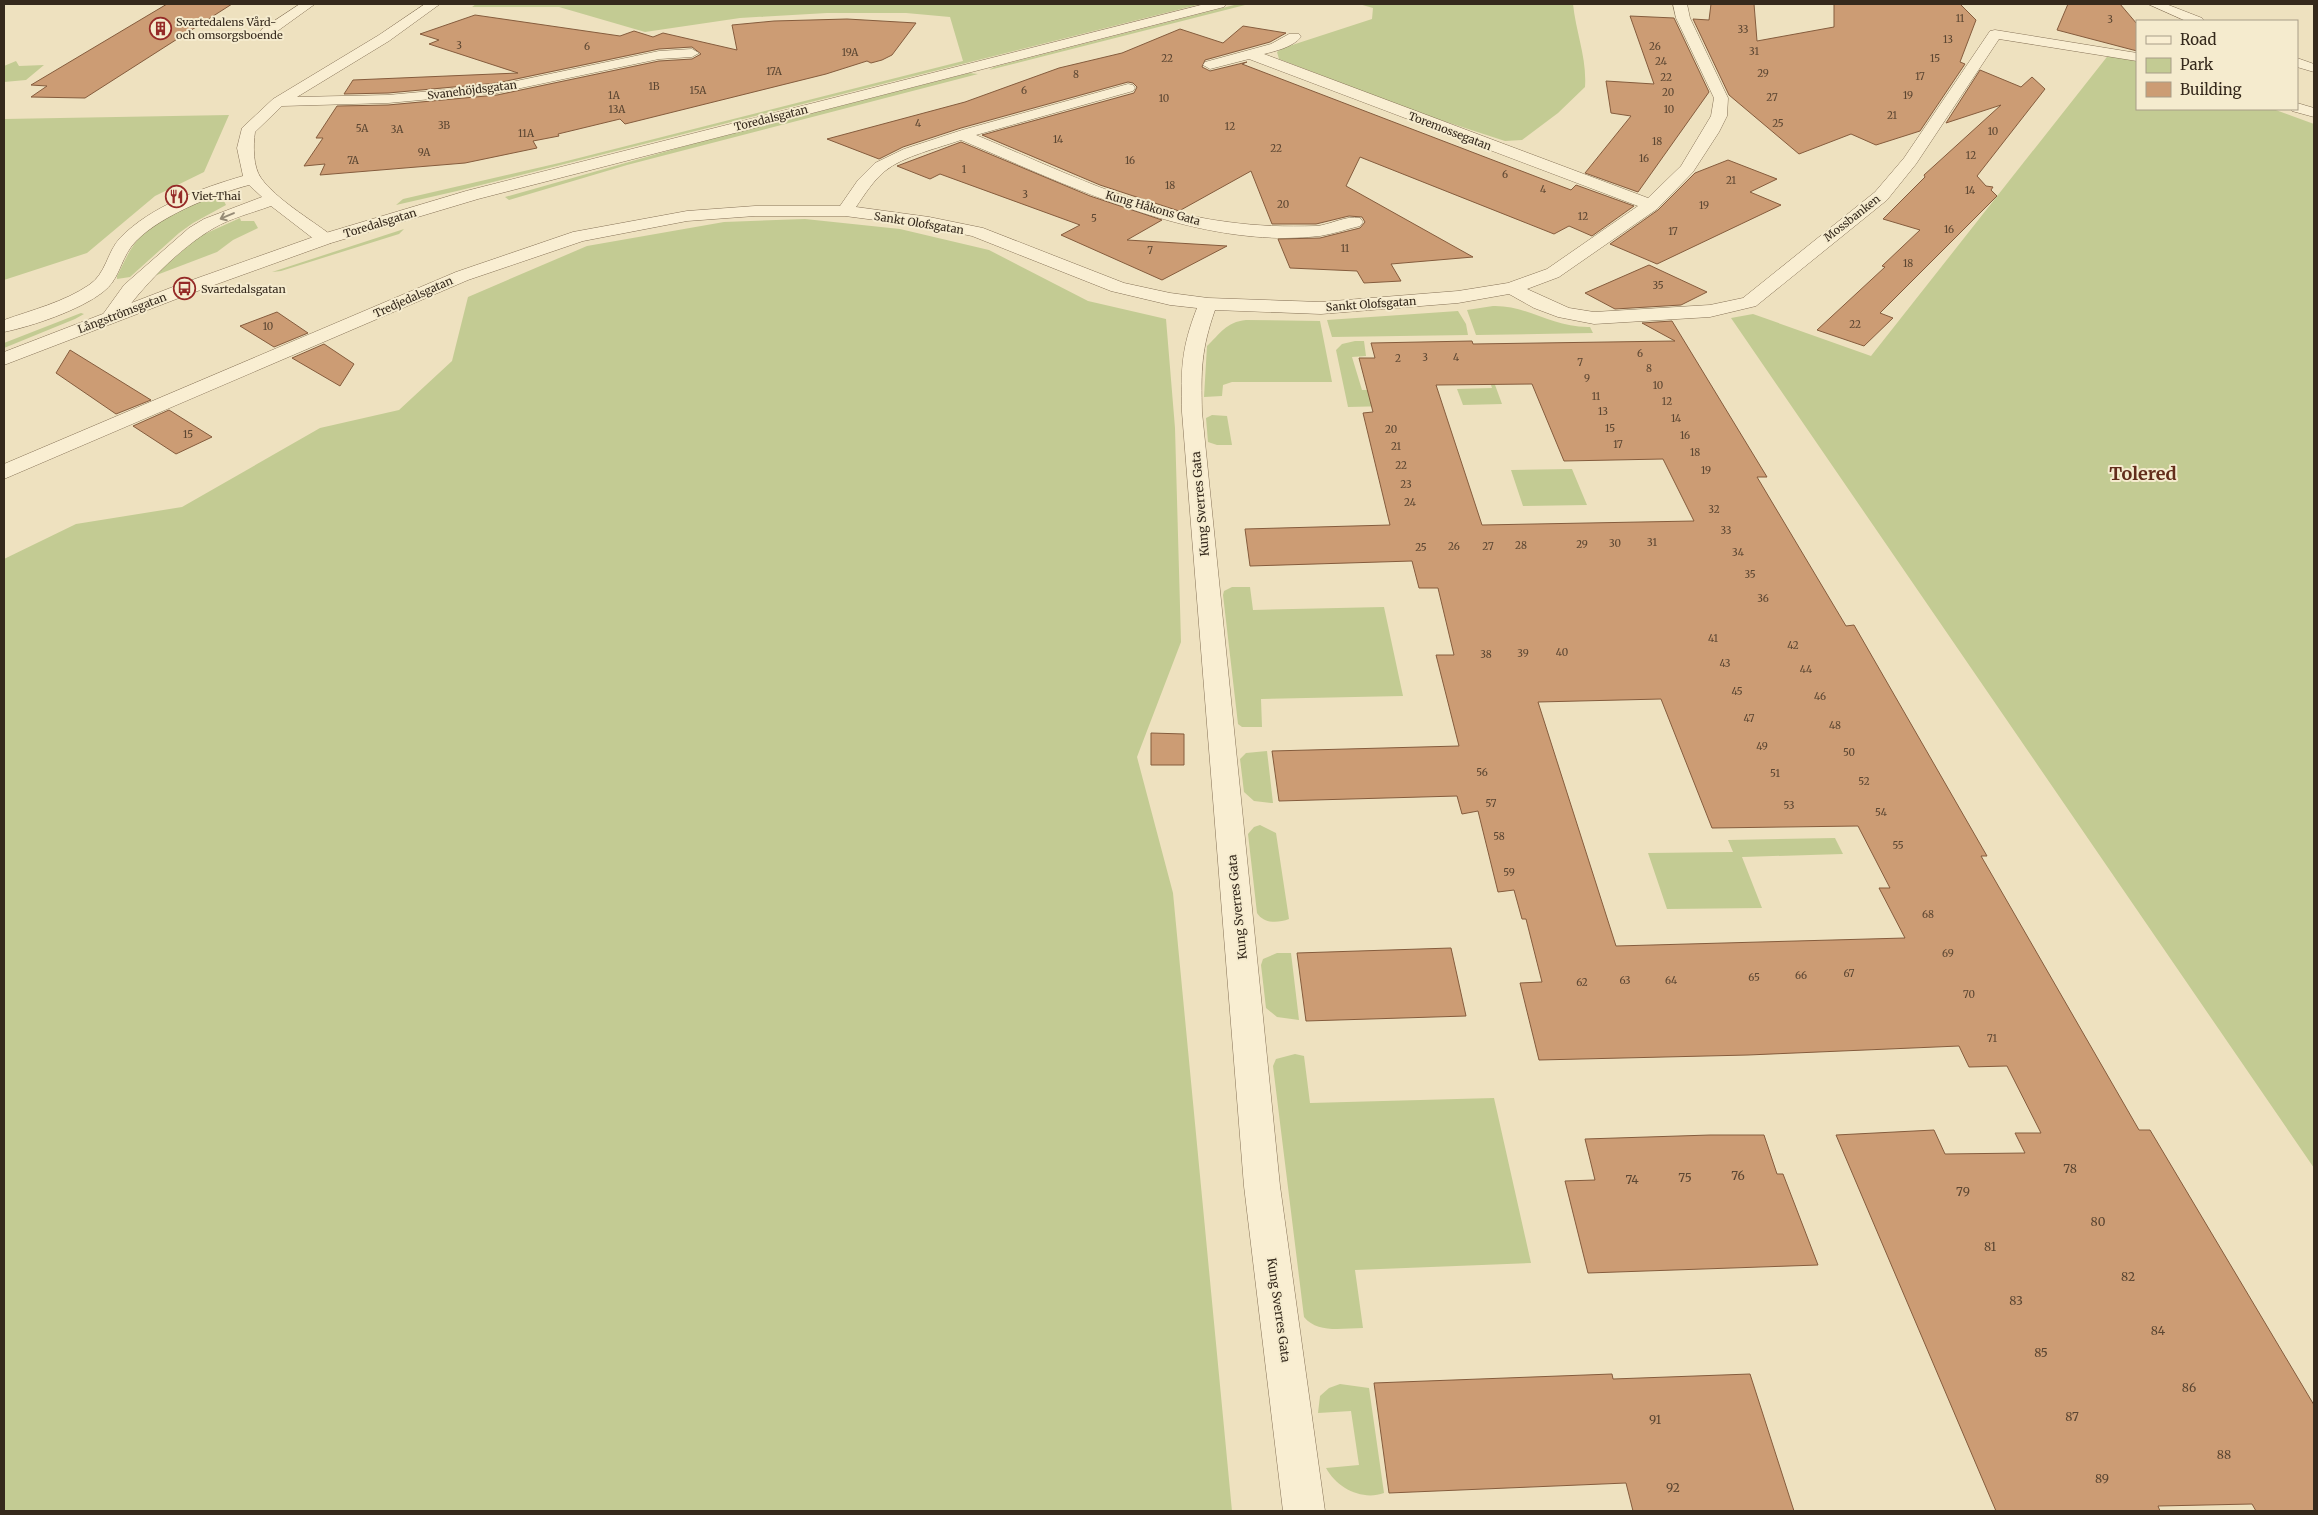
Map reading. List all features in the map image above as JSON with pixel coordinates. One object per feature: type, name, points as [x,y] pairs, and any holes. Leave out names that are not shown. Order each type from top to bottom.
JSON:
[{"type":"street","points":[[267,32],[308,4]]},
{"type":"street","points":[[326,239],[273,199],[252,179],[245,148],[247,131],[278,102],[384,38],[433,4]]},
{"type":"street","name":"Toredalsgatan","points":[[326,239],[481,193],[1219,4]]},
{"type":"street","name":"Sankt Olofsgatan","points":[[845,211],[930,222],[977,232],[1118,287],[1170,299],[1208,304],[1256,307],[1330,307],[1458,297],[1512,288],[1552,273],[1651,205],[1687,169],[1712,132],[1719,116],[1721,98],[1683,18],[1680,4]]},
{"type":"street","points":[[2155,4],[2195,20]]},
{"type":"street","name":"Mossbanken","points":[[1512,288],[1541,304],[1565,313],[1594,318],[1710,311],[1749,302],[1881,196],[1927,136],[1998,28],[2136,57]]},
{"type":"street","points":[[1210,65],[1276,47],[1294,37]]},
{"type":"street","name":"Svanehöjdsgatan","points":[[278,102],[388,99],[497,89],[659,55],[692,53]]},
{"type":"street","name":"Toremossegatan","points":[[1250,54],[1651,205]]},
{"type":"street","points":[[2298,62],[2312,68]]},
{"type":"street","points":[[845,211],[864,183],[881,166],[910,152],[962,135],[1128,88]]},
{"type":"street","points":[[2298,108],[2314,113]]},
{"type":"street","name":"Kung Håkons Gata","points":[[962,135],[1102,193],[1190,220],[1244,230],[1262,231],[1318,231],[1354,222]]},
{"type":"street","points":[[4,326],[89,294],[110,277],[126,242],[148,225],[218,189],[252,179]]},
{"type":"street","points":[[111,317],[131,288],[195,232],[210,223],[273,199]]},
{"type":"street","name":"Tredjedalsgatan","points":[[4,472],[462,276],[546,245],[646,222],[686,216],[755,211],[845,211]]},
{"type":"street","name":"Långströmsgatan","points":[[4,359],[111,317],[326,239]]},
{"type":"street","name":"Kung Sverres Gata","points":[[1208,304],[1195,339],[1191,365],[1192,412],[1262,1186],[1304,1511]]},
{"type":"green space","points":[[476,4],[1201,4],[396,205],[403,199],[559,163],[963,61],[950,17],[906,13],[827,13],[740,18],[645,32],[559,7],[472,7]]},
{"type":"green space","points":[[1238,4],[1249,4],[989,70],[994,67]]},
{"type":"green space","points":[[1359,4],[1573,4],[1583,56],[1585,87],[1558,113],[1522,140],[1505,141],[1422,114],[1279,59],[1277,52],[1283,48],[1372,19],[1373,8]]},
{"type":"green space","points":[[2110,53],[2136,61],[2136,110],[2276,110],[2314,124],[2314,1168],[1731,318],[1753,314],[1871,356]]},
{"type":"green space","points":[[16,61],[19,66],[44,65],[26,80],[4,82],[4,66]]},
{"type":"green space","points":[[969,73],[978,74],[627,165],[509,200],[505,197],[703,141]]},
{"type":"green space","points":[[229,115],[204,172],[155,196],[87,253],[4,280],[4,119]]},
{"type":"green space","points":[[221,195],[226,205],[179,233],[130,277],[117,279],[130,250],[143,234],[173,214]]},
{"type":"green space","points":[[240,218],[241,221],[254,221],[258,228],[233,240],[217,252],[154,276],[198,237]]},
{"type":"green space","points":[[805,219],[900,229],[989,250],[1088,301],[1166,319],[1175,428],[1181,642],[1137,757],[1173,893],[1232,1511],[4,1511],[4,559],[76,524],[182,507],[320,428],[399,410],[452,361],[468,297],[587,246],[724,222]]},
{"type":"green space","points":[[404,229],[399,234],[281,271],[272,272]]},
{"type":"green space","points":[[1493,306],[1518,309],[1564,324],[1590,327],[1593,333],[1476,335],[1467,310]]},
{"type":"green space","points":[[1458,311],[1466,324],[1468,335],[1332,337],[1327,320]]},
{"type":"green space","points":[[81,313],[84,314],[4,348],[4,343]]},
{"type":"green space","points":[[1246,320],[1320,321],[1332,382],[1232,382],[1223,385],[1222,396],[1204,397],[1207,346],[1228,326]]},
{"type":"green space","points":[[1364,341],[1366,356],[1352,357],[1362,390],[1426,389],[1430,405],[1348,407],[1336,350],[1342,344]]},
{"type":"green space","points":[[1483,352],[1502,404],[1463,405],[1457,389],[1492,388],[1480,353]]},
{"type":"green space","points":[[1212,415],[1227,416],[1232,445],[1217,445],[1208,442],[1206,418]]},
{"type":"green space","points":[[1572,469],[1587,505],[1523,506],[1511,470]]},
{"type":"green space","points":[[1232,587],[1250,587],[1253,610],[1384,607],[1403,696],[1261,699],[1262,727],[1242,727],[1238,724],[1223,595],[1224,591]]},
{"type":"green space","points":[[1267,751],[1273,803],[1254,801],[1244,792],[1240,759],[1246,753]]},
{"type":"green space","points":[[1260,825],[1276,833],[1289,919],[1276,922],[1267,921],[1257,913],[1248,834],[1254,827]]},
{"type":"green space","points":[[1835,838],[1843,854],[1742,857],[1762,908],[1667,909],[1648,853],[1733,852],[1728,840]]},
{"type":"green space","points":[[1277,953],[1291,953],[1299,1020],[1277,1017],[1266,1008],[1261,965],[1263,959]]},
{"type":"green space","points":[[1295,1054],[1304,1056],[1310,1103],[1494,1098],[1531,1263],[1355,1270],[1363,1328],[1324,1328],[1316,1326],[1304,1317],[1273,1066],[1276,1059]]},
{"type":"green space","points":[[1340,1384],[1369,1388],[1384,1493],[1367,1495],[1351,1491],[1343,1487],[1326,1468],[1359,1465],[1351,1411],[1318,1413],[1320,1396],[1329,1388]]},
{"type":"building","name":"Svartedalens Vård- och omsorgsboende","points":[[167,4],[232,4],[85,98],[31,97],[47,86],[31,85]]},
{"type":"building","points":[[1711,4],[1754,4],[1757,41],[1834,27],[1834,4],[1960,4],[1976,20],[1960,62],[1965,64],[1920,131],[1876,145],[1851,134],[1799,154],[1729,95],[1693,19],[1709,20]]},
{"type":"building","points":[[2068,4],[2120,4],[2136,23],[2136,51],[2057,30]]},
{"type":"building","points":[[475,15],[620,36],[634,31],[653,37],[663,33],[737,50],[732,25],[774,21],[847,19],[916,23],[892,55],[882,60],[871,63],[867,61],[826,74],[625,124],[620,119],[558,134],[559,136],[533,141],[537,148],[465,163],[320,175],[325,164],[304,166],[323,138],[316,138],[337,106],[388,105],[497,95],[659,61],[692,59],[701,54],[692,47],[659,49],[497,83],[388,93],[344,94],[353,80],[518,73],[429,44],[439,40],[420,34]]},
{"type":"building","points":[[1630,16],[1674,18],[1709,92],[1638,192],[1585,173],[1631,116],[1611,113],[1606,81],[1654,84]]},
{"type":"building","points":[[1243,26],[1286,33],[1270,42],[1205,60],[1202,67],[1210,71],[1247,62],[1242,64],[1571,190],[1576,185],[1634,206],[1592,236],[1569,226],[1554,234],[1360,157],[1346,186],[1473,257],[1391,264],[1401,281],[1364,283],[1357,271],[1290,268],[1278,239],[1320,238],[1360,228],[1365,222],[1362,217],[1349,216],[1316,224],[1272,224],[1251,171],[1179,211],[1100,185],[982,135],[1134,93],[1137,87],[1133,83],[1128,82],[961,128],[903,147],[879,159],[827,139],[965,102],[1059,68],[1122,53],[1180,29],[1223,43]]},
{"type":"building","points":[[1980,70],[2021,87],[2032,77],[2045,89],[1977,176],[1986,186],[1993,187],[1991,190],[1997,196],[1880,313],[1893,318],[1864,346],[1817,330],[1885,267],[1882,266],[1920,230],[1883,219],[1925,177],[1924,175],[2001,105],[1946,123]]},
{"type":"building","points":[[961,142],[1090,196],[1162,220],[1127,240],[1227,246],[1162,280],[1061,235],[1080,225],[940,174],[930,179],[897,166]]},
{"type":"building","points":[[1728,160],[1777,179],[1750,192],[1781,205],[1657,264],[1610,244],[1658,210],[1695,173]]},
{"type":"building","points":[[1649,265],[1707,292],[1681,305],[1615,309],[1585,293]]},
{"type":"building","points":[[277,312],[308,333],[274,347],[240,326]]},
{"type":"building","points":[[1672,321],[1767,477],[1757,477],[1846,626],[1854,625],[1987,856],[1981,856],[2139,1130],[2150,1130],[2314,1405],[2314,1511],[2256,1511],[2252,1504],[2158,1506],[2160,1511],[1996,1511],[1836,1135],[1934,1130],[1945,1154],[2025,1153],[2015,1133],[2041,1133],[2007,1066],[1969,1067],[1959,1046],[1748,1055],[1539,1060],[1520,983],[1542,982],[1526,919],[1522,919],[1514,890],[1498,892],[1478,811],[1462,814],[1457,796],[1279,801],[1272,751],[1459,746],[1436,655],[1454,655],[1438,588],[1419,588],[1412,561],[1250,566],[1245,529],[1390,525],[1363,413],[1373,412],[1359,358],[1375,358],[1371,343],[1472,341],[1473,344],[1675,341],[1642,323]],"holes":[[[1532,384],[1564,461],[1663,459],[1694,521],[1482,525],[1436,385]],[[1661,699],[1712,828],[1858,826],[1890,888],[1879,888],[1905,938],[1616,946],[1538,702]]]},
{"type":"building","points":[[324,344],[354,364],[340,386],[292,358]]},
{"type":"building","points":[[70,350],[151,400],[116,414],[56,373]]},
{"type":"building","points":[[169,410],[212,437],[176,454],[133,426]]},
{"type":"building","points":[[1151,733],[1184,734],[1184,765],[1151,765]]},
{"type":"building","points":[[1451,948],[1466,1016],[1306,1021],[1297,953]]},
{"type":"building","points":[[1764,1135],[1777,1174],[1783,1174],[1818,1265],[1588,1273],[1565,1181],[1595,1180],[1585,1139]]},
{"type":"building","points":[[1612,1374],[1613,1379],[1750,1374],[1794,1511],[1633,1511],[1626,1483],[1389,1493],[1374,1383]]},
{"type":"place","name":"Svartedalens Vård- och omsorgsboende","points":[[160,28]]},
{"type":"place","name":"Viet-Thai","points":[[176,196]]},
{"type":"place","name":"Svartedalsgatan","points":[[185,289]]},
{"type":"district","name":"Tolered","points":[[2143,473]]}]
